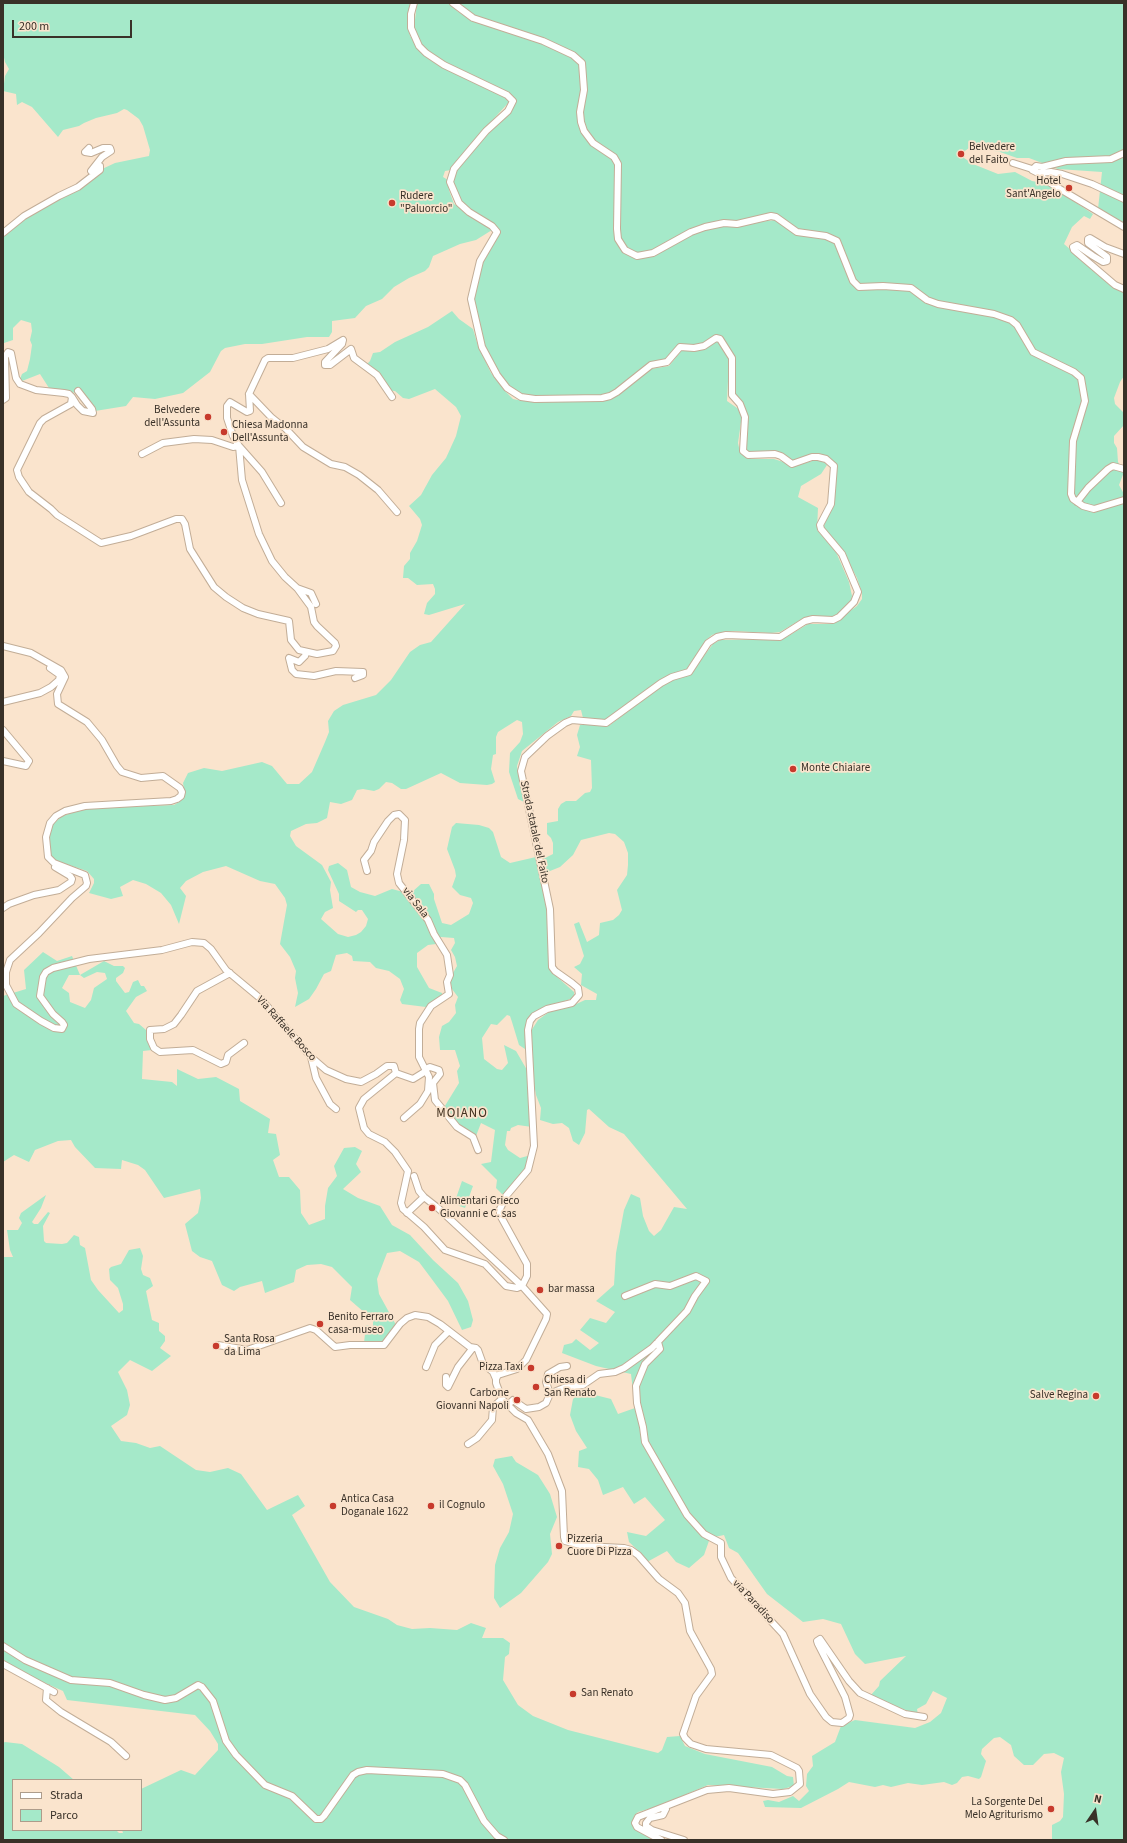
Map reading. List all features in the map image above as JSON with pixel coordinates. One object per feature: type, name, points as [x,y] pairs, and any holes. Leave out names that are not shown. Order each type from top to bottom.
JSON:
[{"type":"street","name":"Strada statale del Faito","points":[[414,3],[411,14],[411,28],[419,46],[426,53],[444,65],[507,95],[513,101],[508,110],[486,131],[454,169],[450,182],[459,203],[469,212],[492,226],[497,232],[480,261],[471,299],[482,347],[497,375],[507,388],[521,397],[534,399],[602,398],[617,392],[651,364],[667,362],[680,347],[694,348],[704,346],[716,338],[720,338],[728,350],[733,362],[732,395],[744,411],[743,451],[748,455],[775,454],[792,464],[812,457],[818,457],[826,459],[834,466],[830,504],[820,525],[821,529],[842,554],[858,592],[854,602],[839,617],[828,622],[813,619],[806,621],[780,636],[726,635],[717,637],[708,643],[689,672],[666,680],[606,723],[572,720],[565,723],[547,736],[525,757],[521,771],[550,909],[552,967],[555,971],[578,988],[579,995],[572,1003],[547,1009],[534,1016],[528,1030],[534,1146],[528,1170],[506,1196],[500,1209],[500,1215],[527,1264],[527,1276],[522,1286]]},
{"type":"street","points":[[453,3],[473,18],[543,41],[573,55],[582,63],[584,90],[580,112],[581,122],[584,131],[593,142],[616,161],[618,239],[625,250],[637,256],[653,253],[691,232],[706,227],[724,223],[737,224],[771,216],[776,217],[797,232],[826,236],[837,241],[853,280],[859,287],[883,286],[911,288],[927,300],[938,304],[994,314],[1014,322],[1033,352],[1074,372],[1081,378],[1085,401],[1074,441],[1071,494],[1077,502],[1088,508],[1094,509],[1124,500]]},
{"type":"street","points":[[3,233],[24,216],[78,187],[100,170],[100,166],[91,171],[102,157],[111,151],[110,148],[103,148],[91,153],[85,152],[89,148]]},
{"type":"street","points":[[1013,163],[1039,168],[1066,161],[1111,159],[1124,152]]},
{"type":"street","points":[[1029,161],[1029,164],[1034,168],[1034,172],[1062,174],[1076,178],[1124,199]]},
{"type":"street","points":[[1043,172],[1041,174],[1043,178],[1124,227]]},
{"type":"street","points":[[1124,254],[1105,247],[1090,238],[1088,239],[1088,243],[1107,258],[1107,261],[1103,262],[1077,245],[1073,247],[1074,250],[1115,286],[1124,289]]},
{"type":"street","points":[[281,503],[258,467],[239,446],[229,427],[227,418],[227,406],[232,402],[247,412],[250,411],[249,394],[262,364],[267,358],[293,358],[328,349],[341,340],[343,342],[342,344],[325,362],[325,365],[330,365],[351,349],[354,358],[377,375],[392,396]]},
{"type":"street","points":[[3,400],[6,398],[5,357],[8,352],[11,353],[16,378],[20,384],[36,390],[70,394],[83,411],[93,413],[92,408],[78,391]]},
{"type":"street","points":[[249,394],[271,418],[286,429],[303,447],[331,464],[345,467],[359,475],[378,490],[397,512]]},
{"type":"street","points":[[72,397],[71,404],[44,419],[40,423],[20,461],[17,474],[29,492],[70,525],[101,543],[131,536],[182,519],[185,524],[190,549],[214,587],[243,608],[289,621],[293,645],[306,653],[326,653],[333,651],[336,646],[322,633],[314,620],[311,607],[297,588],[285,578],[272,561],[259,534],[242,480],[239,446]]},
{"type":"street","points":[[142,454],[163,443],[194,439],[212,440],[233,447],[239,446]]},
{"type":"street","points":[[1077,502],[1088,488],[1108,469],[1113,466],[1124,469]]},
{"type":"street","points":[[297,588],[310,593],[316,604]]},
{"type":"street","points":[[3,646],[28,652],[61,670],[64,674],[64,680],[56,694],[58,704],[87,722],[102,740],[122,772],[141,778],[163,776],[180,788],[182,792],[181,796],[175,800],[85,806],[65,811],[56,816],[47,829],[46,845],[49,857],[48,862],[70,876],[72,879],[71,882],[59,890],[9,904],[3,908]]},
{"type":"street","points":[[3,702],[40,693],[60,680],[58,673],[30,656],[28,652]]},
{"type":"street","points":[[306,653],[299,662],[289,658],[292,670],[296,674],[314,676],[336,671],[363,672],[363,675],[355,678]]},
{"type":"street","points":[[3,730],[29,761],[26,766],[3,761]]},
{"type":"street","points":[[3,767],[11,762]]},
{"type":"street","name":"via Sala","points":[[367,871],[364,860],[371,851],[378,835],[394,815],[402,815],[405,820],[397,874],[399,883],[428,920],[434,934],[446,951],[450,975],[447,982],[449,994],[431,1006],[420,1023],[418,1049],[419,1057],[425,1070]]},
{"type":"street","name":"Via Raffaele Bosco","points":[[49,857],[54,863],[85,875],[88,883],[39,934],[13,955],[7,965],[5,978],[8,993],[16,1004],[24,1011],[54,1028],[62,1029],[64,1025],[53,1014],[40,996],[43,978],[46,972],[53,968],[89,959],[155,951],[192,942],[200,942],[211,949],[230,973],[261,999],[318,1064],[338,1076],[356,1082],[366,1080],[387,1066],[394,1066],[396,1073]]},
{"type":"street","points":[[230,973],[197,991],[174,1024],[164,1029],[150,1030],[149,1034],[154,1048],[160,1052],[193,1050],[221,1064],[226,1062],[228,1055],[244,1043]]},
{"type":"street","points":[[311,1057],[316,1078],[330,1104],[336,1109]]},
{"type":"street","points":[[478,1150],[473,1137],[457,1127],[435,1100],[433,1083],[440,1074],[439,1070],[430,1067],[412,1080],[396,1073],[364,1099],[359,1108],[364,1128],[369,1134],[385,1142],[395,1152],[408,1171],[401,1203],[407,1213],[424,1227],[445,1250],[485,1264],[506,1286],[516,1288],[522,1286]]},
{"type":"street","points":[[404,1118],[420,1104],[428,1091],[429,1077],[425,1070]]},
{"type":"street","points":[[414,1176],[419,1191],[424,1198],[438,1208],[522,1286],[544,1311],[546,1319],[526,1360],[521,1366],[498,1376],[496,1379]]},
{"type":"street","points":[[407,1213],[424,1198]]},
{"type":"street","points":[[550,1394],[566,1387],[583,1385],[599,1374],[620,1370],[646,1353],[687,1311],[695,1296],[706,1281],[696,1276],[670,1286],[655,1284],[625,1296]]},
{"type":"street","points":[[218,1345],[247,1350],[310,1328],[316,1330],[335,1348],[350,1345],[384,1345],[400,1324],[407,1318],[415,1315],[428,1317],[449,1330],[472,1349],[478,1350],[483,1364],[493,1372],[502,1399],[528,1420],[548,1454],[562,1491],[565,1541],[584,1546],[624,1548],[631,1550],[638,1555],[659,1579],[678,1593],[685,1603],[690,1631],[711,1669],[712,1674],[696,1696],[683,1734],[685,1738],[691,1744],[706,1749],[771,1756],[797,1768],[799,1771],[799,1786],[790,1792],[773,1794],[729,1788],[707,1790],[642,1815],[638,1818],[635,1823],[640,1830],[661,1840]]},
{"type":"street","points":[[426,1367],[435,1345],[449,1330]]},
{"type":"street","name":"via Paradiso","points":[[658,1342],[660,1349],[646,1364],[636,1386],[637,1403],[643,1426],[645,1442],[687,1515],[704,1534],[721,1543],[721,1557],[731,1578],[783,1634],[810,1694],[826,1717],[832,1722],[842,1723],[849,1718],[848,1705],[845,1697],[818,1644],[817,1641],[820,1639],[849,1681],[860,1693],[905,1714],[924,1717]]},
{"type":"street","points":[[446,1377],[446,1385],[448,1387],[458,1368],[472,1349]]},
{"type":"street","points":[[508,1405],[513,1400],[526,1409],[539,1407],[546,1403],[550,1394],[546,1382],[548,1374],[560,1367],[567,1366]]},
{"type":"street","points":[[468,1444],[477,1438],[492,1420],[493,1406],[502,1399]]},
{"type":"street","points":[[3,1646],[25,1660],[71,1680],[110,1683],[144,1695],[164,1700],[176,1698],[194,1686],[198,1685],[202,1687],[213,1701],[226,1741],[236,1755],[265,1785],[292,1796],[316,1819],[321,1819],[353,1775],[358,1772],[367,1770],[442,1774],[460,1780],[465,1785],[484,1821],[497,1836],[504,1840]]},
{"type":"street","points":[[3,1664],[54,1692]]},
{"type":"street","points":[[47,1688],[46,1700],[61,1712],[111,1742],[126,1756]]},
{"type":"street","points":[[665,1807],[666,1809],[663,1815],[650,1818],[646,1826],[652,1830],[684,1840]]},
{"type":"green space","points":[[3,3],[412,3],[409,28],[410,36],[420,50],[431,60],[506,96],[510,101],[478,136],[451,170],[445,171],[443,177],[448,180],[449,190],[454,204],[492,230],[476,240],[460,244],[433,256],[429,267],[425,271],[394,287],[382,299],[366,306],[355,318],[332,321],[332,332],[329,337],[307,337],[262,344],[245,344],[225,348],[221,351],[210,372],[183,393],[155,399],[133,397],[126,406],[95,411],[93,405],[76,393],[49,388],[40,374],[22,381],[20,379],[22,374],[27,371],[30,359],[32,345],[30,340],[32,331],[31,323],[21,320],[13,328],[13,340],[4,343],[3,346],[3,235],[21,219],[100,170],[115,163],[149,156],[150,150],[143,126],[139,119],[127,110],[124,109],[117,113],[96,118],[79,126],[63,130],[58,137],[32,107],[22,102],[17,105],[16,94],[3,91],[5,76],[9,69],[5,62],[3,53]]},
{"type":"green space","points":[[417,3],[450,3],[457,11],[472,21],[542,43],[571,57],[580,64],[582,78],[581,132],[612,159],[615,165],[616,240],[636,258],[706,229],[775,220],[796,235],[826,239],[835,243],[850,282],[858,290],[883,288],[910,290],[925,302],[937,307],[994,317],[1010,322],[1015,326],[1031,354],[1073,374],[1079,379],[1082,401],[1071,441],[1071,501],[1082,508],[1094,512],[1124,502],[1124,1840],[1052,1840],[1052,1825],[1060,1821],[1063,1817],[1064,1794],[1061,1772],[1064,1758],[1054,1753],[1044,1754],[1033,1765],[1024,1765],[1014,1756],[1011,1745],[1000,1737],[994,1738],[982,1749],[981,1754],[986,1761],[979,1779],[968,1776],[962,1777],[957,1783],[952,1785],[944,1782],[922,1785],[908,1783],[891,1787],[883,1785],[875,1787],[849,1782],[801,1808],[765,1807],[763,1801],[768,1800],[779,1802],[793,1796],[799,1801],[809,1791],[806,1786],[807,1774],[813,1766],[812,1756],[835,1742],[841,1726],[855,1720],[915,1728],[930,1722],[941,1713],[947,1698],[933,1691],[926,1704],[917,1709],[918,1715],[870,1696],[879,1686],[880,1681],[906,1656],[865,1664],[855,1654],[841,1624],[823,1619],[803,1622],[767,1594],[738,1553],[729,1548],[724,1535],[710,1538],[704,1555],[689,1568],[676,1562],[667,1551],[647,1562],[642,1554],[629,1542],[627,1532],[646,1536],[665,1520],[645,1497],[634,1504],[623,1487],[603,1495],[598,1480],[589,1469],[578,1467],[579,1451],[587,1448],[576,1431],[570,1415],[573,1399],[580,1393],[593,1391],[595,1395],[611,1399],[618,1414],[635,1408],[631,1374],[596,1366],[562,1353],[564,1345],[572,1343],[576,1339],[590,1350],[599,1343],[580,1330],[590,1318],[606,1323],[615,1312],[596,1301],[614,1285],[616,1253],[624,1210],[631,1194],[640,1198],[643,1216],[649,1231],[654,1236],[661,1230],[674,1207],[687,1209],[624,1134],[609,1127],[589,1109],[587,1110],[585,1133],[579,1145],[573,1141],[569,1128],[562,1123],[553,1124],[540,1120],[541,1108],[536,1095],[532,1072],[531,1031],[538,1020],[549,1012],[572,1006],[585,1000],[596,1000],[597,994],[581,985],[582,974],[574,967],[580,964],[584,956],[574,924],[579,922],[587,942],[599,935],[600,923],[613,920],[619,915],[622,910],[617,890],[627,875],[628,865],[628,853],[624,842],[615,834],[609,833],[581,840],[573,855],[560,867],[545,873],[543,859],[553,854],[553,843],[547,834],[547,823],[558,821],[558,809],[561,804],[566,801],[576,801],[585,793],[590,792],[592,788],[591,760],[577,756],[580,747],[577,735],[580,725],[610,725],[665,683],[690,674],[713,644],[720,640],[785,638],[808,624],[832,624],[857,606],[862,599],[862,593],[857,578],[844,553],[823,528],[833,504],[837,471],[836,465],[827,456],[819,454],[812,454],[792,461],[782,454],[749,453],[746,449],[748,417],[742,402],[734,394],[735,357],[721,336],[715,335],[703,343],[694,345],[679,345],[668,358],[663,361],[650,362],[616,390],[602,395],[522,395],[509,386],[499,374],[485,346],[474,299],[483,262],[498,237],[499,232],[494,224],[471,210],[461,201],[453,182],[456,170],[488,133],[510,112],[516,101],[508,92],[446,63],[427,51],[421,45],[414,28]]},
{"type":"green space","points":[[456,3],[1124,3],[1124,225],[1098,209],[1102,172],[1058,169],[1029,158],[1017,158],[1000,152],[978,148],[969,148],[962,153],[961,156],[973,164],[998,174],[1015,172],[1032,181],[1048,184],[1093,214],[1090,219],[1084,216],[1072,227],[1064,244],[1101,276],[1124,291],[1124,376],[1114,398],[1115,404],[1124,413],[1124,425],[1114,436],[1114,443],[1117,448],[1118,462],[1124,472],[1119,485],[1124,494],[1124,498],[1104,505],[1089,506],[1075,498],[1076,441],[1085,408],[1083,377],[1035,350],[1019,323],[938,302],[928,298],[916,288],[860,285],[854,280],[839,239],[827,234],[797,230],[777,215],[737,221],[723,221],[653,251],[637,253],[626,248],[620,238],[619,229],[620,164],[594,141],[586,130],[583,121],[586,78],[584,62],[574,53],[474,16]]},
{"type":"green space","points":[[452,311],[459,319],[473,329],[478,346],[491,373],[504,390],[513,399],[523,401],[608,399],[618,395],[651,369],[669,366],[682,350],[715,340],[722,343],[729,361],[727,401],[740,410],[742,415],[738,443],[740,452],[752,459],[774,459],[796,466],[812,461],[823,461],[827,465],[821,474],[801,486],[798,497],[818,508],[817,530],[836,552],[849,582],[852,596],[851,601],[842,612],[831,618],[805,617],[780,632],[733,631],[712,635],[706,640],[686,670],[663,678],[604,721],[583,718],[581,710],[574,711],[571,716],[558,722],[522,751],[517,766],[524,802],[518,799],[509,772],[510,753],[520,742],[523,734],[522,722],[517,720],[498,732],[496,737],[496,754],[493,755],[491,769],[495,782],[492,784],[460,783],[441,773],[406,789],[401,789],[392,783],[386,782],[379,789],[374,791],[363,789],[357,790],[352,800],[341,804],[330,802],[327,818],[317,823],[306,824],[291,831],[290,836],[296,846],[322,865],[331,882],[330,890],[333,908],[325,912],[321,919],[338,934],[348,937],[361,932],[366,926],[368,919],[362,910],[358,910],[356,912],[339,901],[339,894],[328,870],[329,866],[338,863],[347,870],[351,887],[360,892],[375,896],[392,889],[407,893],[412,892],[421,884],[429,884],[434,894],[434,899],[442,923],[451,925],[469,914],[473,903],[471,898],[460,895],[452,887],[456,876],[447,849],[452,827],[456,823],[479,825],[489,828],[493,832],[501,857],[510,863],[536,857],[549,915],[548,957],[550,966],[556,976],[574,992],[574,995],[573,998],[537,1011],[526,1024],[525,1049],[519,1045],[510,1016],[507,1015],[497,1025],[491,1024],[482,1038],[484,1059],[497,1069],[502,1070],[508,1063],[504,1045],[516,1051],[527,1070],[532,1127],[518,1125],[511,1128],[510,1131],[507,1131],[505,1145],[508,1150],[520,1158],[531,1155],[523,1174],[503,1195],[496,1188],[497,1180],[481,1164],[491,1162],[495,1130],[481,1123],[476,1136],[470,1134],[468,1135],[443,1109],[459,1083],[457,1071],[460,1066],[455,1050],[440,1050],[439,1037],[442,1026],[449,1022],[456,1013],[455,1005],[458,997],[452,989],[450,978],[457,966],[455,957],[451,950],[455,943],[454,938],[441,937],[436,944],[428,945],[417,953],[417,967],[429,988],[442,993],[442,995],[426,1007],[402,1004],[400,1000],[404,989],[400,979],[389,971],[376,968],[370,962],[353,961],[352,956],[347,953],[336,955],[331,971],[324,974],[309,999],[295,1007],[298,993],[295,978],[296,971],[290,957],[280,944],[287,905],[285,898],[275,884],[260,881],[226,866],[203,872],[186,881],[180,888],[186,896],[179,924],[171,905],[161,893],[146,884],[133,880],[120,887],[123,896],[111,899],[89,893],[94,883],[94,879],[87,871],[54,860],[49,852],[48,835],[52,825],[61,817],[75,811],[94,808],[174,805],[179,802],[185,794],[183,783],[188,773],[204,768],[222,771],[262,762],[272,766],[287,784],[299,784],[312,772],[329,732],[328,721],[334,711],[343,705],[376,695],[391,680],[410,652],[420,645],[431,642],[465,604],[429,615],[424,614],[427,603],[435,594],[433,584],[417,585],[408,578],[403,578],[404,566],[410,559],[410,553],[417,541],[422,525],[420,519],[409,506],[421,495],[432,475],[446,458],[456,436],[461,416],[456,407],[435,389],[409,399],[403,398],[395,391],[384,390],[367,364],[373,353],[380,352],[395,342],[428,327]]},
{"type":"green space","points":[[3,346],[5,383],[3,386]]},
{"type":"green space","points":[[43,952],[57,961],[72,956],[80,975],[104,961],[114,966],[123,966],[125,968],[123,973],[116,978],[116,981],[125,993],[129,992],[133,982],[138,980],[141,986],[144,986],[147,991],[136,997],[126,1011],[134,1023],[139,1024],[146,1030],[148,1043],[152,1050],[143,1051],[142,1079],[172,1082],[177,1086],[177,1069],[198,1079],[216,1077],[239,1089],[240,1101],[270,1119],[268,1133],[276,1134],[280,1155],[273,1160],[279,1177],[289,1177],[300,1190],[301,1213],[309,1225],[325,1219],[325,1206],[328,1188],[337,1176],[334,1166],[344,1148],[355,1147],[362,1151],[356,1164],[361,1172],[343,1189],[358,1198],[380,1206],[392,1225],[410,1235],[433,1260],[458,1283],[468,1301],[473,1320],[471,1327],[462,1330],[448,1301],[419,1262],[400,1251],[387,1253],[377,1279],[379,1294],[396,1325],[381,1344],[364,1343],[366,1325],[373,1327],[373,1320],[350,1300],[352,1287],[332,1267],[321,1264],[307,1265],[296,1270],[294,1282],[265,1293],[262,1281],[240,1287],[234,1291],[222,1285],[212,1261],[200,1257],[192,1251],[185,1224],[198,1213],[201,1198],[200,1189],[164,1198],[145,1170],[138,1165],[122,1160],[121,1169],[95,1168],[75,1147],[71,1140],[58,1141],[35,1150],[29,1162],[14,1155],[3,1162],[3,996],[26,989],[24,970]],"holes":[[[97,972],[105,973],[107,979],[94,988],[91,1000],[85,1008],[70,1002],[69,993],[62,988],[69,975],[80,975],[84,978]]]},
{"type":"green space","points":[[462,1181],[473,1186],[465,1208],[454,1204]]},
{"type":"green space","points":[[46,1195],[41,1208],[32,1222],[34,1224],[38,1224],[48,1212],[50,1213],[43,1226],[44,1241],[46,1243],[62,1244],[67,1243],[74,1235],[79,1237],[80,1245],[85,1248],[91,1280],[119,1313],[123,1310],[123,1304],[118,1288],[110,1280],[109,1269],[121,1264],[129,1250],[140,1248],[143,1256],[141,1269],[143,1275],[150,1278],[153,1286],[146,1291],[152,1320],[159,1323],[159,1331],[165,1336],[165,1341],[160,1348],[171,1356],[152,1371],[130,1360],[118,1372],[127,1390],[130,1405],[127,1415],[111,1426],[121,1441],[136,1443],[150,1448],[160,1446],[196,1470],[210,1472],[228,1468],[241,1474],[267,1510],[298,1495],[305,1506],[292,1515],[330,1582],[354,1607],[388,1619],[397,1625],[412,1629],[430,1628],[457,1630],[471,1623],[486,1628],[482,1638],[503,1638],[510,1643],[509,1654],[505,1657],[503,1680],[518,1705],[533,1716],[568,1730],[658,1753],[662,1750],[667,1737],[680,1736],[685,1746],[705,1754],[772,1767],[787,1776],[793,1777],[794,1786],[783,1789],[708,1785],[659,1806],[638,1812],[634,1816],[633,1826],[653,1840],[3,1840],[3,1743],[5,1742],[22,1744],[59,1767],[73,1779],[12,1779],[12,1831],[117,1831],[119,1833],[123,1833],[122,1831],[142,1831],[142,1789],[181,1770],[195,1775],[218,1750],[218,1744],[210,1731],[195,1715],[67,1700],[63,1691],[16,1670],[3,1659],[3,1259],[4,1257],[13,1257],[10,1250],[7,1230],[18,1230],[22,1223],[19,1218],[21,1213]]},
{"type":"green space","points":[[512,1456],[516,1462],[538,1475],[550,1494],[557,1517],[550,1534],[552,1554],[548,1562],[521,1593],[500,1608],[494,1598],[495,1565],[500,1548],[509,1532],[513,1514],[503,1484],[493,1466],[495,1459]]},
{"type":"place","name":"Belvedere del Faito","points":[[961,154]]},
{"type":"place","name":"Hotel Sant'Angelo","points":[[1069,188]]},
{"type":"place","name":"Rudere \"Paluorcio\"","points":[[392,203]]},
{"type":"place","name":"Belvedere dell'Assunta","points":[[208,417]]},
{"type":"place","name":"Chiesa Madonna Dell'Assunta","points":[[224,432]]},
{"type":"place","name":"Monte Chiaiare","points":[[793,769]]},
{"type":"place","name":"Alimentari Grieco Giovanni e C. sas","points":[[432,1208]]},
{"type":"place","name":"bar massa","points":[[540,1290]]},
{"type":"place","name":"Benito Ferraro casa-museo","points":[[320,1324]]},
{"type":"place","name":"Santa Rosa da Lima","points":[[216,1346]]},
{"type":"place","name":"Pizza Taxi","points":[[531,1368]]},
{"type":"place","name":"Chiesa di San Renato","points":[[536,1387]]},
{"type":"place","name":"Salve Regina","points":[[1096,1396]]},
{"type":"place","name":"Carbone Giovanni Napoli","points":[[517,1400]]},
{"type":"place","name":"Antica Casa Doganale 1622","points":[[333,1506]]},
{"type":"place","name":"il Cognulo","points":[[431,1506]]},
{"type":"place","name":"Pizzeria Cuore Di Pizza","points":[[559,1546]]},
{"type":"place","name":"San Renato","points":[[573,1694]]},
{"type":"place","name":"La Sorgente Del Melo Agriturismo","points":[[1051,1809]]},
{"type":"district","name":"MOIANO","points":[[462,1114]]}]
